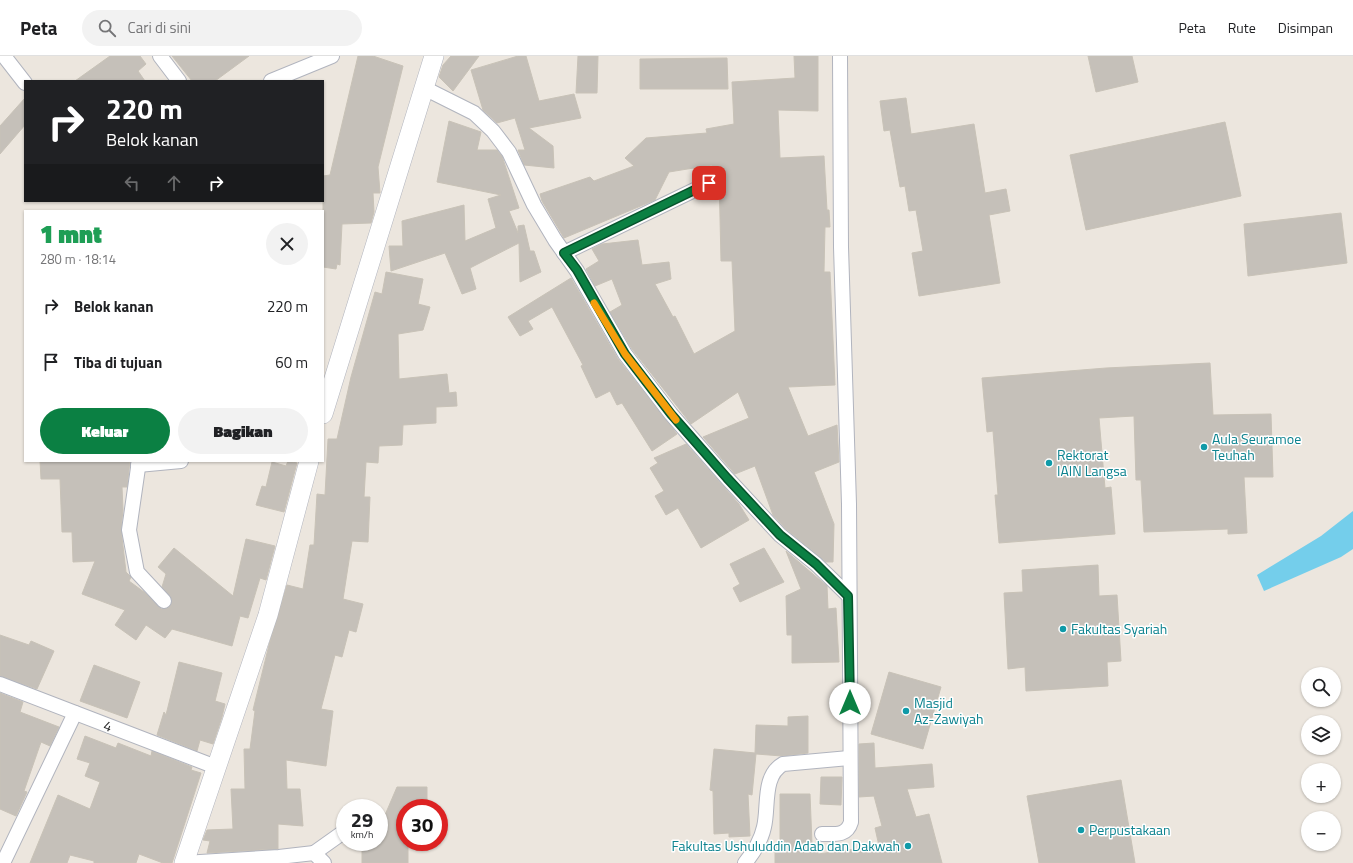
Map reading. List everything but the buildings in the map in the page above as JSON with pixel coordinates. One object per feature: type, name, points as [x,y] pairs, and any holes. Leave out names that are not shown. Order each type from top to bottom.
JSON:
[{"type":"street","points":[[4,56],[24,82]]},
{"type":"street","points":[[160,56],[178,80]]},
{"type":"street","points":[[273,80],[332,56]]},
{"type":"street","points":[[324,411],[434,56]]},
{"type":"street","points":[[822,834],[843,833],[849,828],[851,822],[848,596],[849,497],[841,254],[840,56]]},
{"type":"street","points":[[424,88],[474,113],[493,130],[509,152],[534,205],[564,253],[577,270],[625,354],[671,414],[727,478],[780,535],[816,564],[848,596]]},
{"type":"street","points":[[564,253],[709,183]]},
{"type":"street","points":[[160,462],[139,463],[129,530],[137,572],[164,601]]},
{"type":"street","points":[[309,462],[268,615],[184,863],[279,857],[319,858],[336,840]]},
{"type":"street","name":"4","points":[[0,684],[216,767]]},
{"type":"street","points":[[3,863],[75,713]]},
{"type":"street","points":[[745,863],[756,850],[764,829],[768,791],[772,774],[776,768],[783,764],[850,758]]},
{"type":"water","points":[[1353,511],[1353,549],[1341,557],[1264,591],[1257,575],[1321,536]]},
{"type":"slow traffic","points":[[594,303],[625,354],[676,420]]},
{"type":"place","name":"Aula Seuramoe Teuhah","points":[[1204,447]]},
{"type":"place","name":"Rektorat IAIN Langsa","points":[[1049,463]]},
{"type":"place","name":"Fakultas Syariah","points":[[1063,629]]},
{"type":"place","name":"Masjid Az-Zawiyah","points":[[906,711]]},
{"type":"place","name":"Perpustakaan","points":[[1081,830]]},
{"type":"place","name":"Fakultas Ushuluddin Adab dan Dakwah","points":[[908,846]]},
{"type":"route","points":[[709,183],[564,253],[577,270],[598,310],[625,354],[671,414],[727,478],[780,535],[816,564],[848,596],[850,703]]}]
